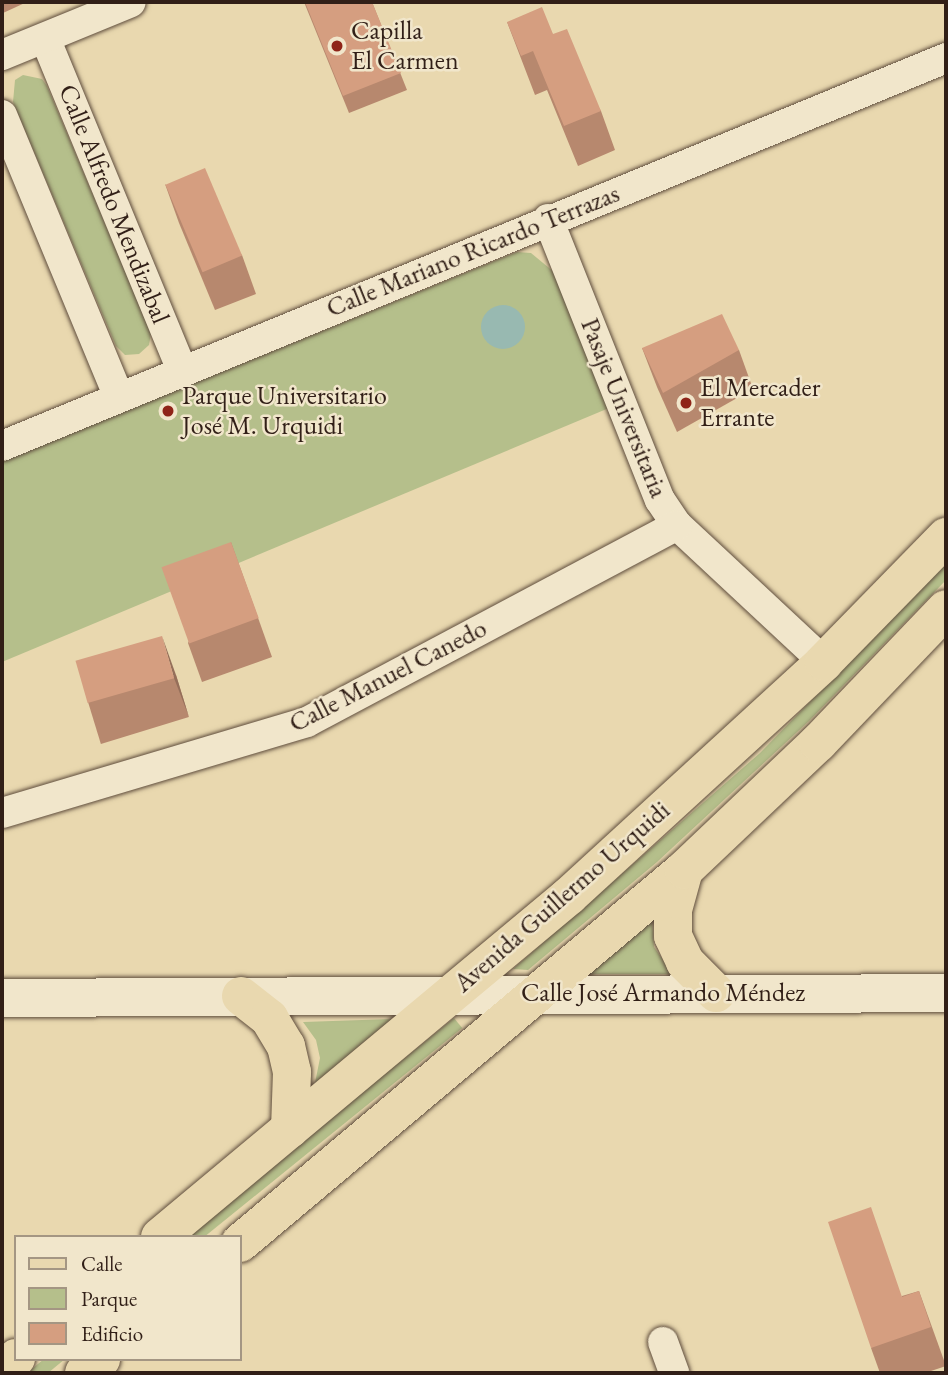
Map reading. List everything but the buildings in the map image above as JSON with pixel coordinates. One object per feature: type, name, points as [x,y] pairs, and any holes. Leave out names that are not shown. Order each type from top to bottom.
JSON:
[{"type":"main road","name":"Avenida Guillermo Urquidi","points":[[162,1235],[569,896],[824,662],[946,537]]},
{"type":"main road","name":"Avenida Guillermo Urquidi","points":[[242,1240],[684,870],[818,743],[946,609]]},
{"type":"main road","points":[[684,870],[673,910],[673,936],[685,962],[716,993]]},
{"type":"main road","points":[[241,996],[269,1018],[286,1046],[292,1072],[290,1129]]},
{"type":"main road","points":[[84,1373],[99,1361]]},
{"type":"street","points":[[2,55],[131,2]]},
{"type":"street","name":"Calle Alfredo Mendizabal","points":[[45,38],[182,371]]},
{"type":"street","name":"Calle Mariano Ricardo Terrazas","points":[[2,446],[548,219],[946,58]]},
{"type":"street","points":[[2,115],[119,397]]},
{"type":"street","name":"Pasaje Universitaria","points":[[548,219],[660,500],[677,525],[824,662]]},
{"type":"street","name":"Calle Manuel Canedo","points":[[2,813],[307,722],[677,525]]},
{"type":"street","name":"Calle José Armando Méndez","points":[[2,998],[537,992],[946,993]]},
{"type":"street","points":[[663,1342],[674,1373]]},
{"type":"green space","points":[[23,75],[42,79],[47,86],[151,333],[149,345],[139,354],[125,355],[116,346],[13,102],[15,80]]},
{"type":"green space","points":[[517,252],[531,253],[554,272],[609,408],[2,662],[2,461]]},
{"type":"green space","points":[[946,562],[946,580],[809,721],[657,862],[528,970],[513,969],[760,753]]},
{"type":"green space","points":[[652,918],[654,947],[673,974],[584,974]]},
{"type":"green space","points":[[454,1018],[462,1028],[207,1235],[190,1235],[188,1233]]},
{"type":"green space","points":[[392,1019],[315,1083],[320,1058],[316,1040],[303,1022]]},
{"type":"green space","points":[[42,1361],[63,1361],[48,1373],[27,1373]]},
{"type":"water","points":[[503,305],[519,311],[525,327],[519,343],[503,349],[487,343],[481,327],[487,311]]},
{"type":"place","name":"Capilla El Carmen","points":[[337,46]]},
{"type":"place","name":"El Mercader Errante","points":[[686,403]]},
{"type":"place","name":"Parque Universitario José M. Urquidi","points":[[168,411]]}]
